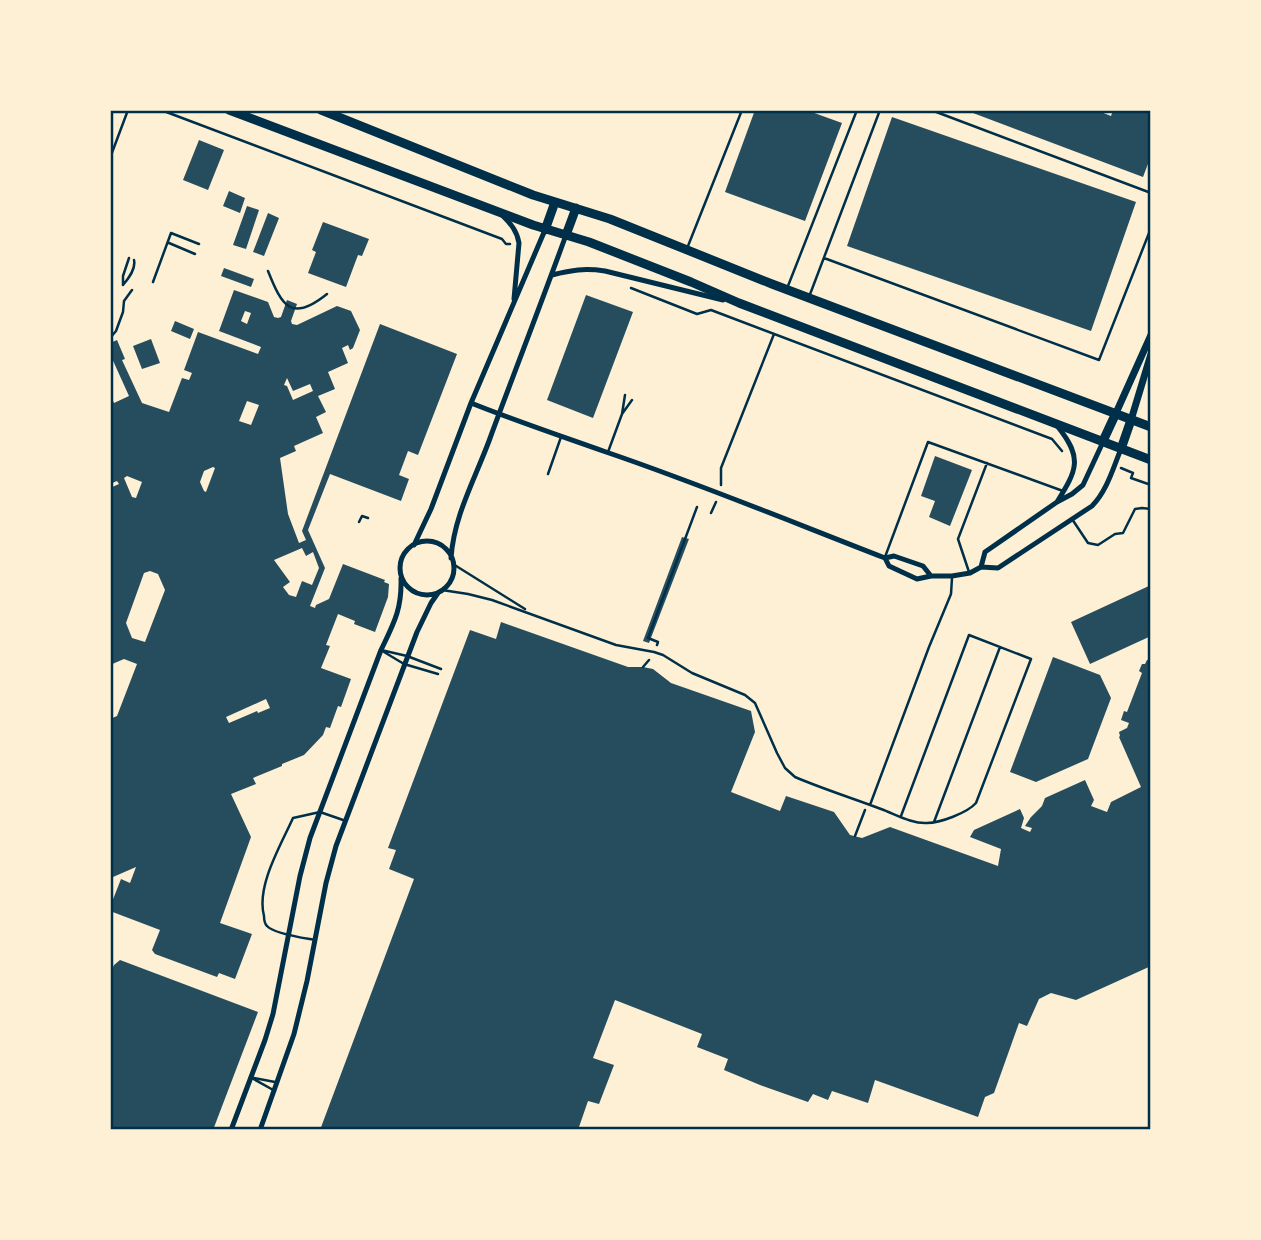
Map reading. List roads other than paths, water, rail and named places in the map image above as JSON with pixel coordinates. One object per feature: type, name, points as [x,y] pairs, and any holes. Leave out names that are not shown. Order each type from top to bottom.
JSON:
[{"type":"main road","points":[[229,110],[545,230],[589,242],[739,303],[1151,460]]},
{"type":"main road","points":[[321,110],[555,202],[610,219],[1151,428]]},
{"type":"main road","points":[[545,230],[555,202]]},
{"type":"main road","points":[[566,236],[576,208]]},
{"type":"main road","points":[[1103,441],[1116,413]]},
{"type":"main road","points":[[1121,449],[1131,420]]},
{"type":"street","points":[[500,212],[513,226],[519,243],[514,305]]},
{"type":"street","points":[[231,1130],[265,1040],[310,838],[381,650],[395,624],[402,594],[401,559],[414,545],[431,509],[471,403],[545,230]]},
{"type":"street","points":[[260,1130],[289,1050],[301,1007],[326,883],[346,821],[407,656],[431,603],[451,579],[453,541],[461,507],[566,236]]},
{"type":"street","points":[[552,275],[577,269],[597,270],[739,303]]},
{"type":"street","points":[[1116,413],[1151,335]]},
{"type":"street","points":[[1131,420],[1151,354]]},
{"type":"street","points":[[471,403],[719,493],[885,558],[894,556],[923,566],[931,576]]},
{"type":"street","points":[[1055,423],[1070,442],[1075,454],[1073,474],[1057,502]]},
{"type":"street","points":[[981,568],[985,552],[1083,485],[1103,441]]},
{"type":"street","points":[[885,558],[889,566],[917,579],[970,573],[981,568],[998,568],[1091,506],[1099,498],[1121,449]]},
{"type":"street","points":[[414,545],[436,543],[448,552],[452,561]]},
{"type":"street","points":[[401,578],[412,591],[429,595],[440,592]]},
{"type":"lane","points":[[110,158],[128,110]]},
{"type":"lane","points":[[686,249],[742,110]]},
{"type":"lane","points":[[787,289],[857,110]]},
{"type":"lane","points":[[809,297],[880,110]]},
{"type":"lane","points":[[931,110],[1151,193]]},
{"type":"lane","points":[[824,258],[1098,360],[1151,228]]},
{"type":"lane","points":[[153,282],[171,233],[199,244]]},
{"type":"lane","points":[[167,243],[195,254]]},
{"type":"lane","points":[[132,259],[135,264],[130,278],[123,285],[123,276],[132,259]]},
{"type":"lane","points":[[268,271],[280,300],[293,307],[302,309],[327,294]]},
{"type":"lane","points":[[110,338],[116,331],[124,301],[132,290]]},
{"type":"lane","points":[[608,452],[622,414],[625,395]]},
{"type":"lane","points":[[622,414],[632,400]]},
{"type":"lane","points":[[548,474],[561,437]]},
{"type":"lane","points":[[885,558],[928,442],[1072,494]]},
{"type":"lane","points":[[970,573],[958,539],[987,463]]},
{"type":"lane","points":[[1072,519],[1088,543],[1098,545],[1115,534],[1123,533],[1135,509],[1151,509]]},
{"type":"lane","points":[[452,561],[531,613]]},
{"type":"lane","points":[[870,805],[951,594],[952,576]]},
{"type":"lane","points":[[440,592],[480,597],[616,645],[663,655],[692,673],[752,699],[785,768],[795,777],[870,805],[901,816],[921,823],[956,816],[976,803],[1031,659],[969,635],[901,816]]},
{"type":"lane","points":[[934,822],[1000,647]]},
{"type":"lane","points":[[381,650],[407,656],[441,669]]},
{"type":"lane","points":[[381,650],[404,664],[438,674]]},
{"type":"lane","points":[[315,940],[268,928],[262,910],[265,882],[293,818],[320,812],[346,821]]},
{"type":"lane","points":[[250,1077],[278,1082]]},
{"type":"lane","points":[[250,1077],[275,1091]]}]
